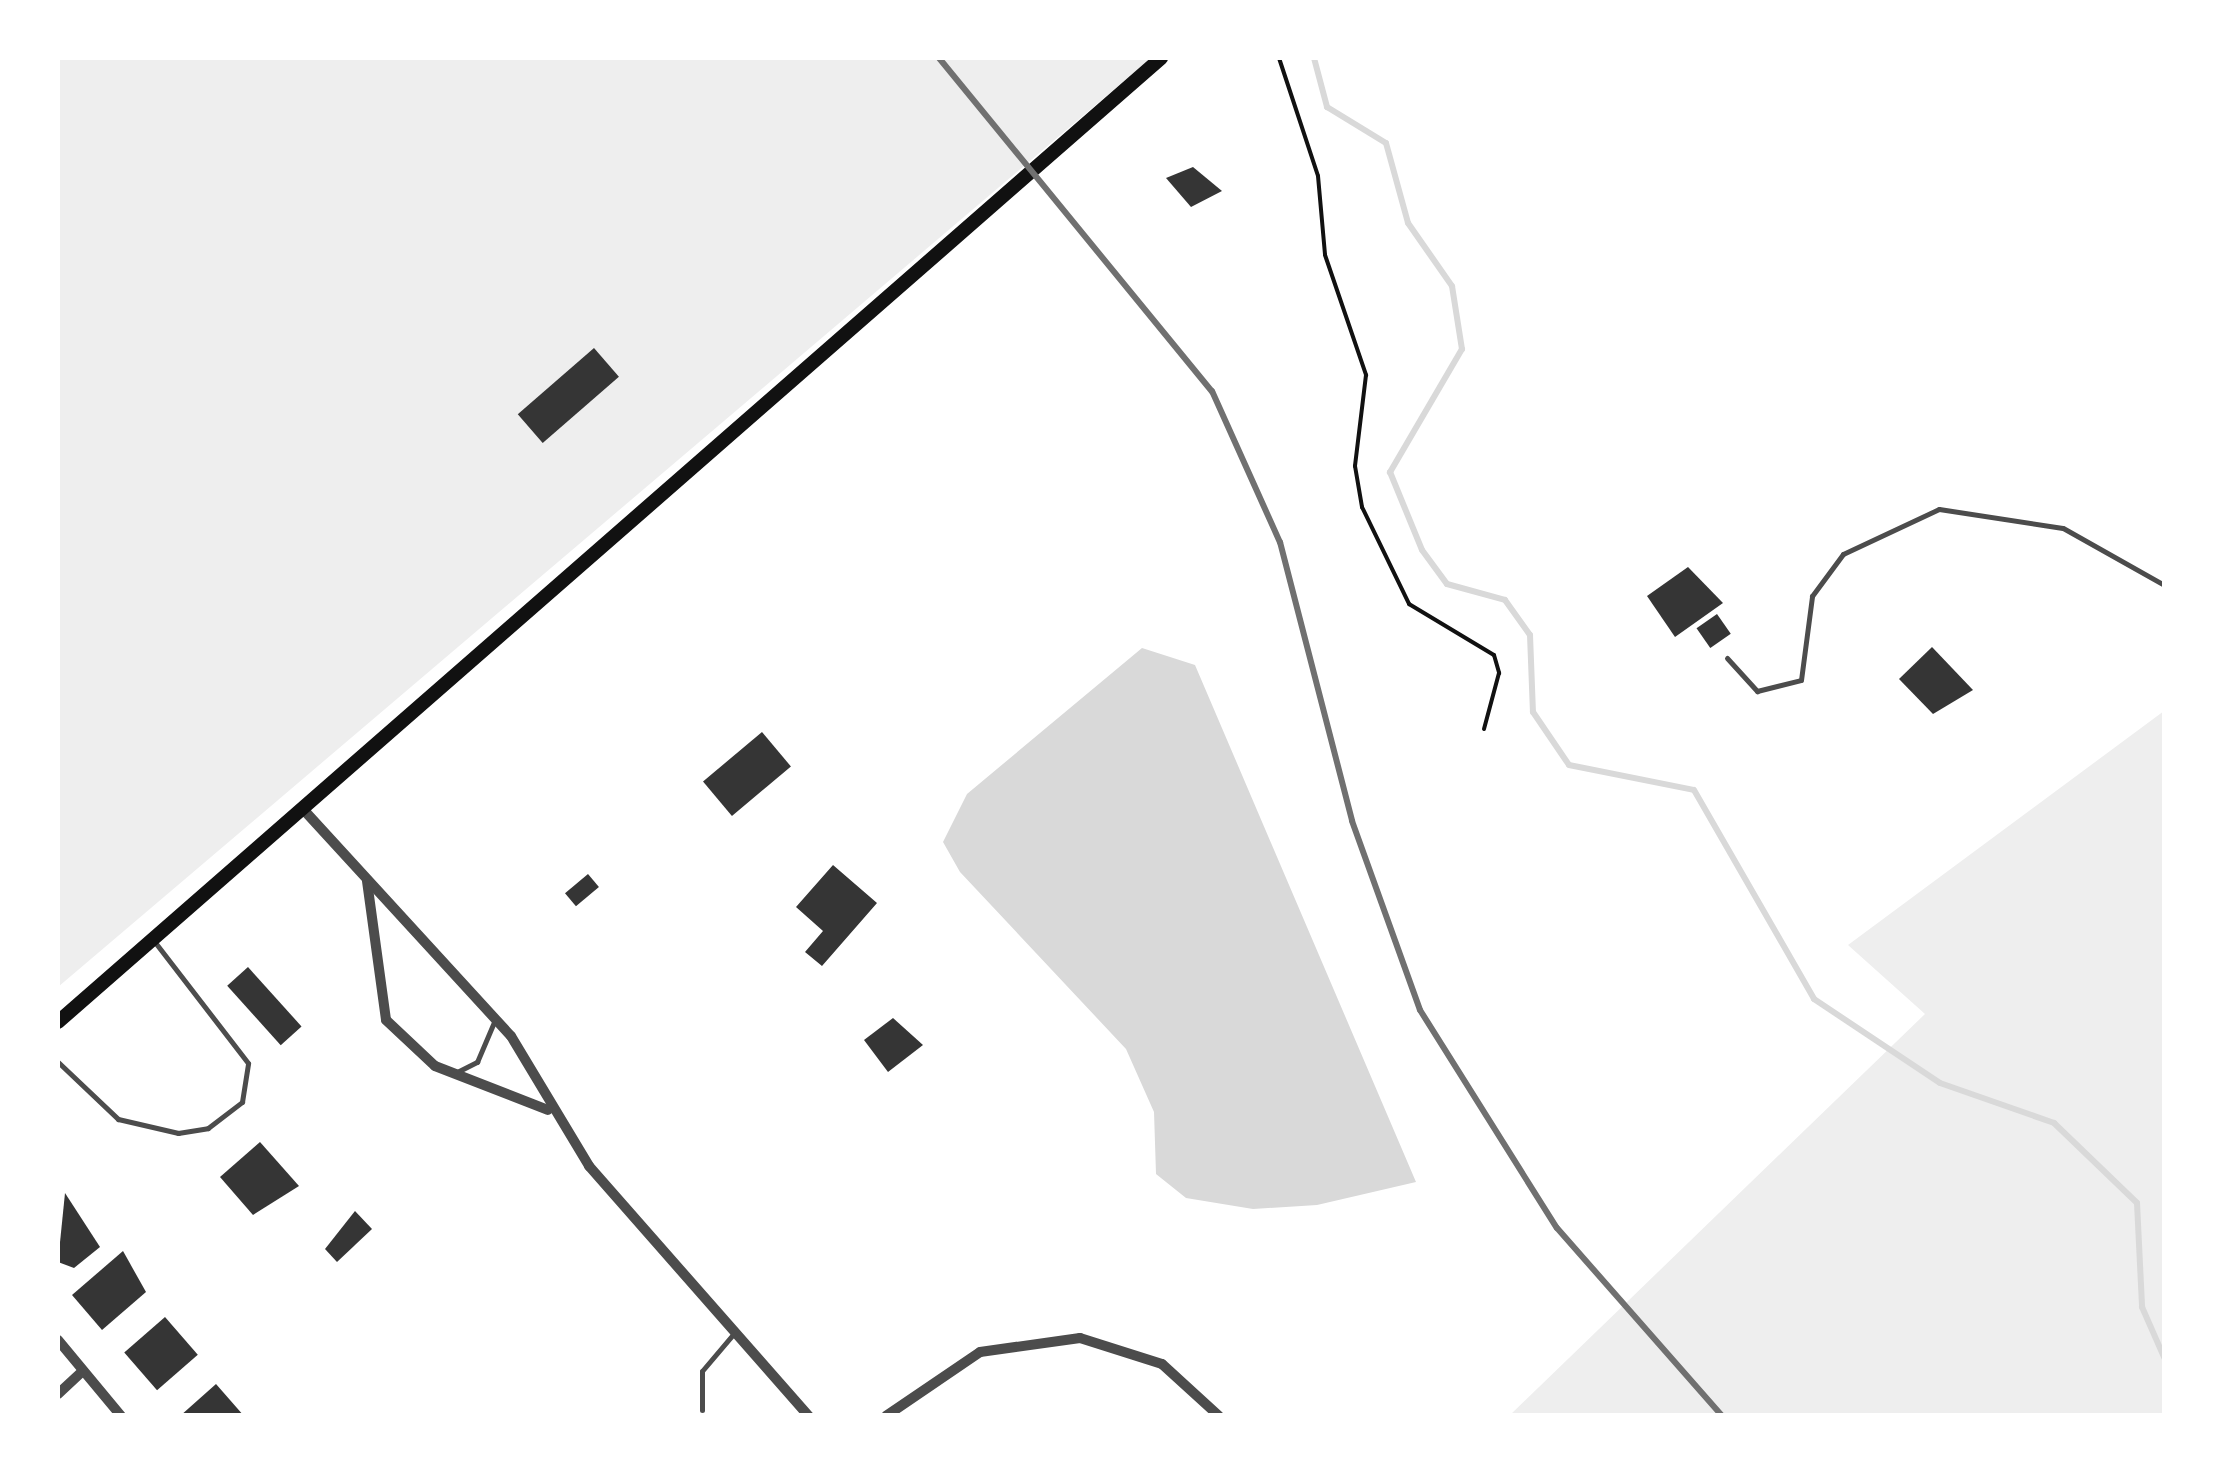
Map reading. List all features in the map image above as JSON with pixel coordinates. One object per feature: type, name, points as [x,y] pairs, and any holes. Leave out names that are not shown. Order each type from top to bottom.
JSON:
[{"type":"main road","points":[[58,1022],[1161,58]]},
{"type":"street","points":[[302,808],[494,1017],[548,1111],[810,1416]]},
{"type":"street","points":[[366,880],[381,938],[379,1007],[418,1054],[452,1074],[548,1111]]},
{"type":"street","points":[[886,1416],[980,1352],[1080,1338],[1162,1364],[1219,1416]]},
{"type":"street","points":[[58,1340],[121,1416]]},
{"type":"street","points":[[58,1394],[83,1371]]},
{"type":"lane","points":[[1727,658],[1757,692],[1800,680],[1812,596],[1843,554],[1939,509],[2062,528],[2164,585]]},
{"type":"lane","points":[[58,1062],[118,1119],[178,1133],[208,1128],[242,1102],[248,1064],[152,938]]},
{"type":"lane","points":[[452,1074],[478,1062],[494,1017]]},
{"type":"lane","points":[[702,1410],[702,1371],[736,1332]]},
{"type":"path","points":[[1280,58],[1318,176],[1325,255],[1366,374],[1355,466],[1362,507],[1410,604],[1494,655],[1484,729]]},
{"type":"shaded area","points":[[58,58],[1151,58],[58,987]]},
{"type":"shaded area","points":[[1142,648],[1195,665],[1416,1182],[1317,1205],[1253,1209],[1186,1198],[1156,1174],[1154,1112],[1126,1049],[960,872],[943,842],[967,794]]},
{"type":"shaded area","points":[[2164,711],[2164,1415],[1510,1415],[1925,1014],[1848,945]]},
{"type":"building","points":[[1193,167],[1222,191],[1191,207],[1166,178]]},
{"type":"building","points":[[594,348],[619,377],[543,443],[518,414]]},
{"type":"building","points":[[1688,567],[1723,603],[1675,637],[1647,596]]},
{"type":"building","points":[[1717,614],[1731,634],[1710,648],[1697,628]]},
{"type":"building","points":[[1932,647],[1973,690],[1933,714],[1899,679]]},
{"type":"building","points":[[762,732],[791,766],[732,816],[703,781]]},
{"type":"building","points":[[833,865],[877,903],[822,966],[805,952],[823,931],[796,907]]},
{"type":"building","points":[[588,874],[599,887],[576,906],[565,893]]},
{"type":"building","points":[[248,967],[302,1026],[281,1045],[227,986]]},
{"type":"building","points":[[893,1018],[923,1045],[888,1072],[864,1040]]},
{"type":"building","points":[[260,1142],[299,1186],[253,1215],[220,1177]]},
{"type":"building","points":[[65,1193],[100,1247],[74,1268],[58,1262]]},
{"type":"building","points":[[355,1211],[372,1229],[337,1262],[325,1249]]},
{"type":"building","points":[[123,1251],[146,1292],[102,1330],[72,1295]]},
{"type":"building","points":[[165,1317],[198,1355],[157,1390],[124,1352]]},
{"type":"building","points":[[216,1384],[244,1416],[180,1416]]},
{"type":"waterway","points":[[1314,58],[1327,107],[1386,143],[1408,223],[1452,286],[1462,349],[1390,472],[1422,550],[1447,584],[1505,600],[1530,635],[1533,712],[1569,765],[1694,790],[1814,999],[1940,1083],[2054,1123],[2137,1203],[2142,1307],[2164,1357]]},
{"type":"railway","points":[[939,58],[1212,391],[1280,542],[1352,821],[1420,1010],[1557,1228],[1722,1416]]}]
